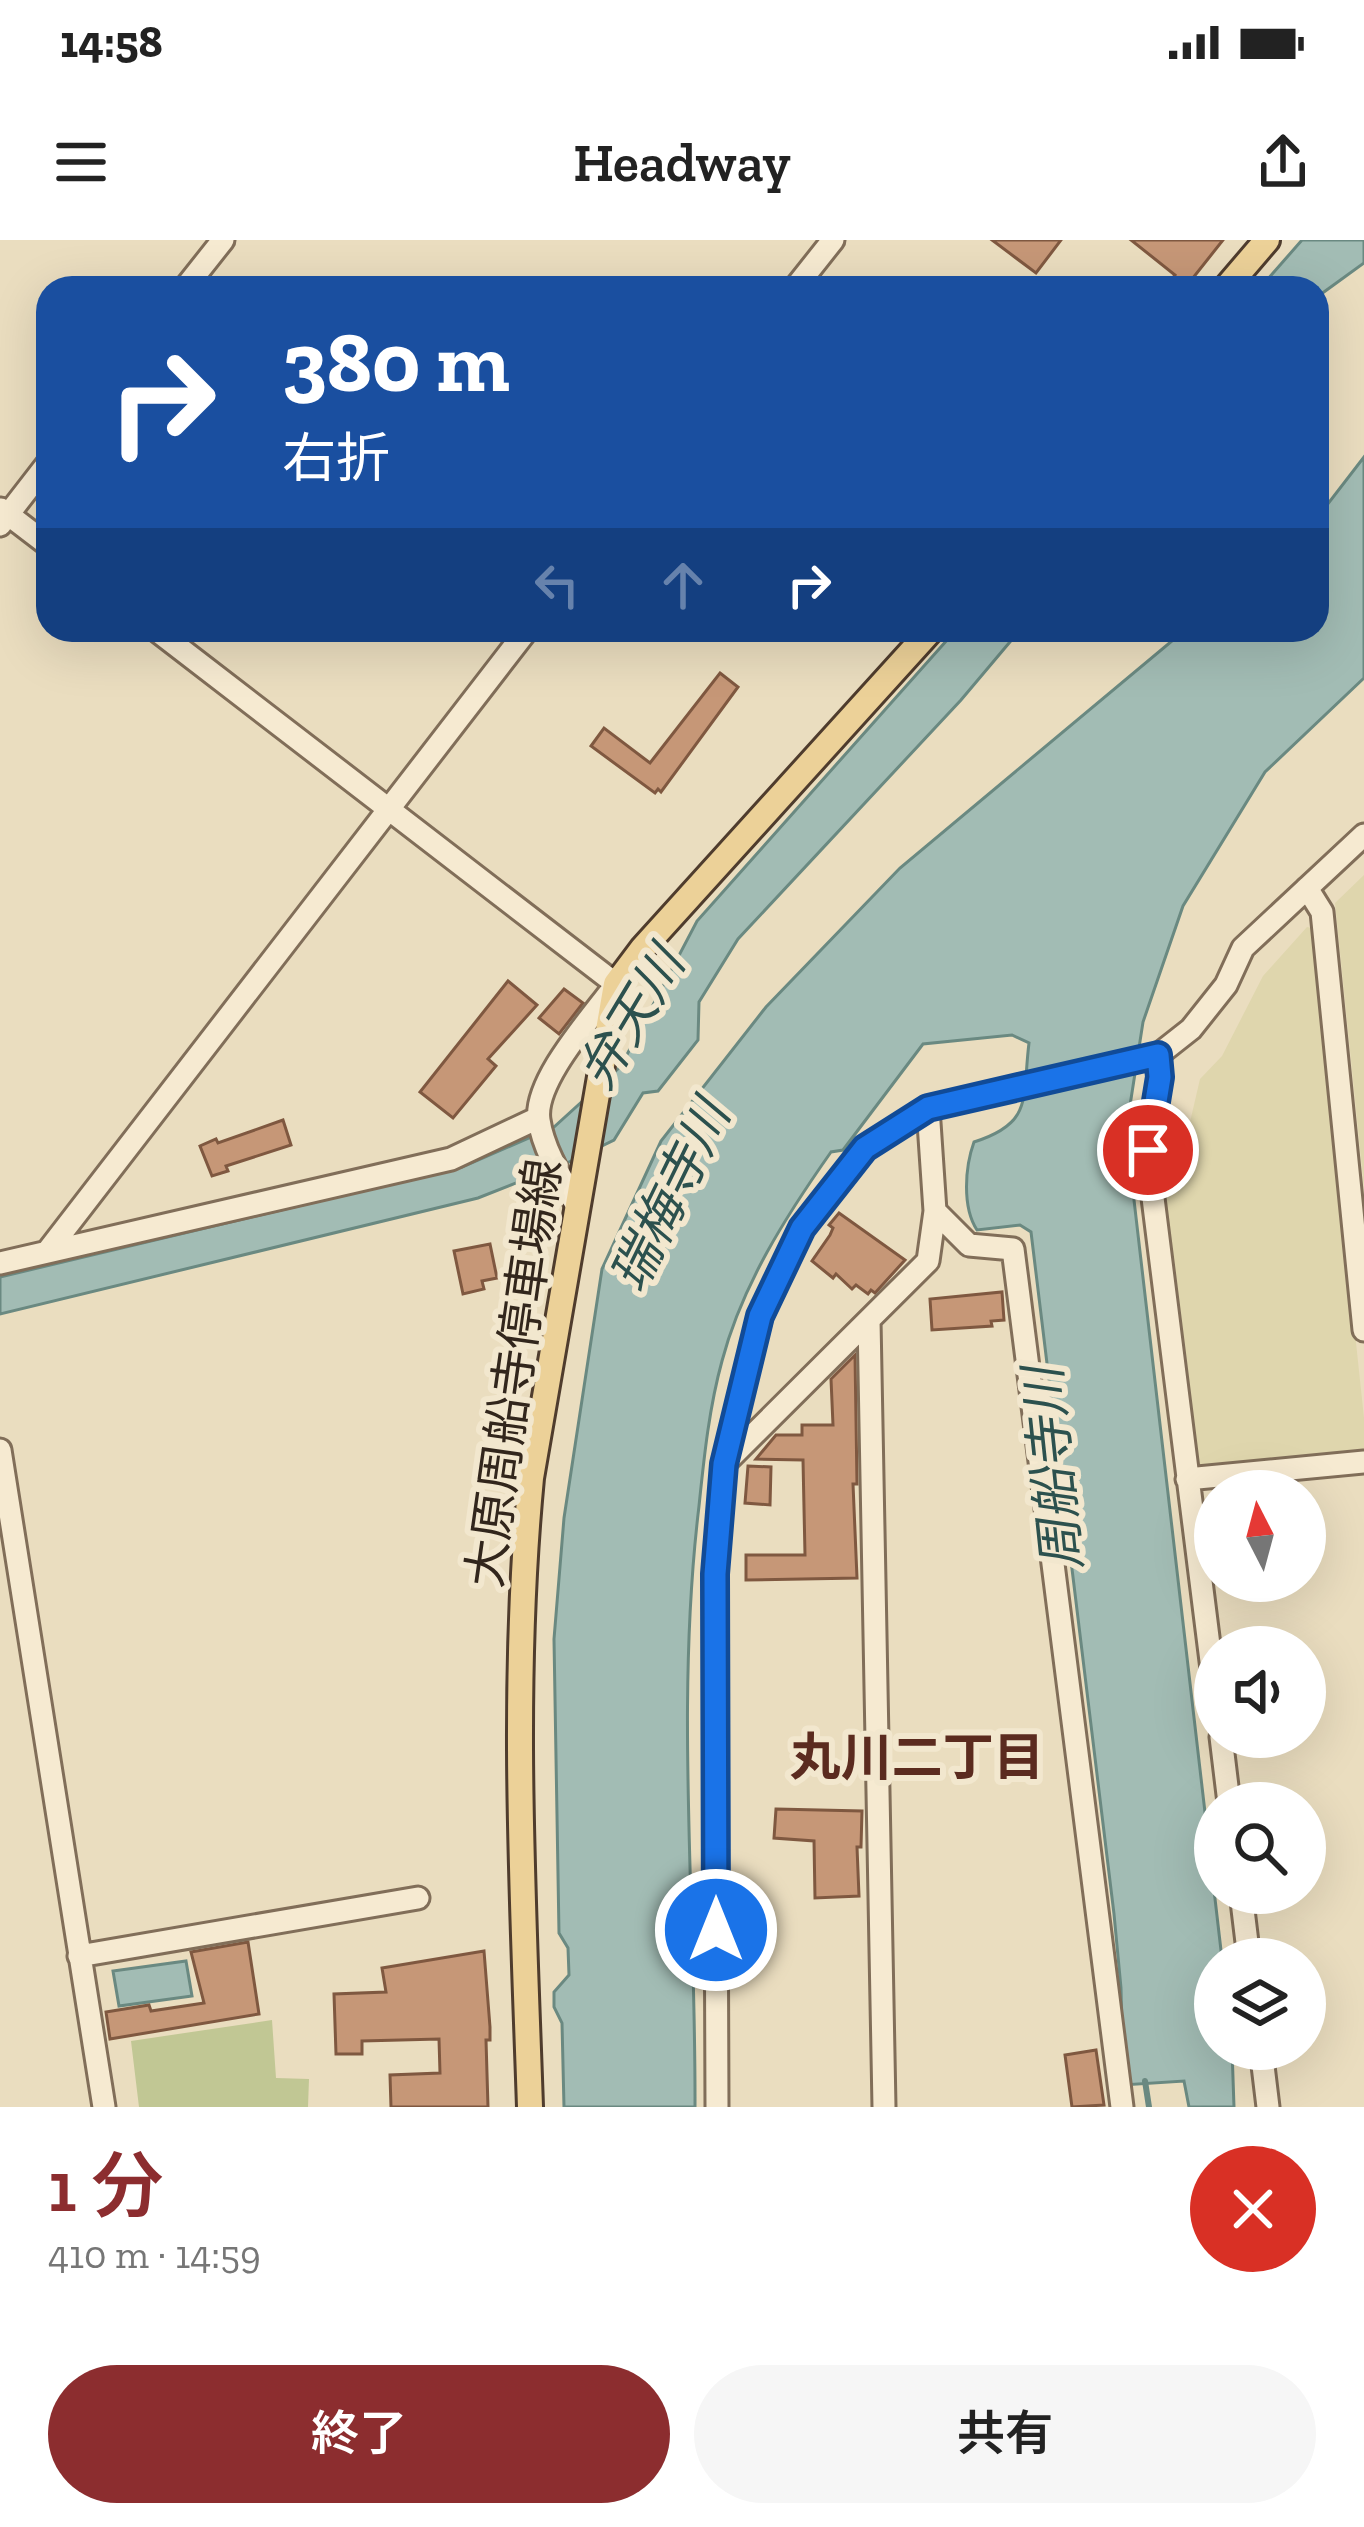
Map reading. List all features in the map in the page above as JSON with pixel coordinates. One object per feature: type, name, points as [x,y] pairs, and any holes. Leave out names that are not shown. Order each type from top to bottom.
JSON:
[{"type":"main road","points":[[1236,276],[1267,240]]},
{"type":"main road","name":"大原周船寺停車場線","points":[[530,2107],[521,1690],[527,1525],[616,984],[643,947],[920,642]]},
{"type":"street","points":[[194,276],[223,240]]},
{"type":"street","points":[[804,276],[833,240]]},
{"type":"street","points":[[36,477],[3,516],[36,537]]},
{"type":"street","points":[[171,642],[616,984],[547,1082],[538,1118],[577,1206]]},
{"type":"street","points":[[47,1252],[518,642]]},
{"type":"street","points":[[717,2107],[715,1574],[724,1464],[760,1316],[802,1228],[865,1148],[928,1108],[1158,1055],[1191,1029],[1226,985],[1243,948],[1364,835]]},
{"type":"street","points":[[1307,888],[1322,912],[1364,1330]]},
{"type":"street","points":[[1158,1055],[1160,1077],[1148,1150],[1206,1626]]},
{"type":"street","points":[[724,1464],[928,1261],[934,1210],[928,1108]]},
{"type":"street","points":[[0,1263],[451,1159],[538,1118]]},
{"type":"street","points":[[934,1210],[969,1245],[1013,1250],[1121,2107]]},
{"type":"street","points":[[869,1320],[884,2107]]},
{"type":"street","points":[[0,1450],[104,2107]]},
{"type":"street","points":[[1187,1479],[1364,1462]]},
{"type":"street","points":[[80,1956],[418,1898]]},
{"type":"street","points":[[1264,2070],[1268,2107]]},
{"type":"shaded area","points":[[1364,875],[1364,1188],[1335,903]]},
{"type":"shaded area","points":[[1307,927],[1312,928],[1364,1451],[1198,1467],[1156,1150],[1161,1136],[1187,1135],[1200,1079],[1222,1056],[1263,976]]},
{"type":"green space","points":[[272,2020],[276,2078],[309,2079],[308,2107],[139,2107],[131,2041]]},
{"type":"water","points":[[1302,240],[1364,240],[1364,263],[1329,288],[1329,276],[1270,276]]},
{"type":"water","name":"瑞梅寺川","points":[[1364,457],[1364,678],[1265,772],[1183,906],[1143,1022],[1126,1131],[1194,1718],[1194,1758],[1199,1758],[1201,1782],[1194,1782],[1194,1914],[1217,1914],[1220,1938],[1194,1938],[1194,2070],[1233,2070],[1234,2107],[1189,2107],[1184,2081],[1123,2085],[1114,1914],[1031,1232],[1020,1225],[977,1230],[967,1199],[974,1142],[1007,1126],[1021,1106],[1029,1043],[1012,1035],[923,1044],[843,1150],[831,1152],[782,1226],[741,1305],[710,1415],[692,1581],[687,1731],[695,2107],[564,2107],[562,2023],[554,2007],[554,1992],[569,1975],[568,1948],[559,1933],[554,1639],[564,1518],[602,1269],[661,1141],[766,1007],[900,868],[1171,642],[1329,642],[1329,502]]},
{"type":"water","points":[[945,642],[1010,642],[738,939],[699,1002],[698,1040],[658,1091],[643,1093],[614,1140],[478,1198],[0,1314],[0,1277],[462,1167],[554,1127],[621,1066],[697,921]]},
{"type":"water","points":[[186,1961],[192,1996],[119,2006],[113,1971]]},
{"type":"building","points":[[992,240],[1061,240],[1036,273]]},
{"type":"building","points":[[1131,240],[1223,240],[1194,276],[1175,275]]},
{"type":"building","points":[[720,673],[738,687],[661,792],[655,793],[591,746],[604,728],[650,763]]},
{"type":"building","points":[[508,981],[537,1005],[488,1059],[496,1066],[453,1118],[420,1092]]},
{"type":"building","points":[[564,989],[583,1003],[559,1034],[539,1018]]},
{"type":"building","points":[[283,1120],[291,1145],[226,1166],[228,1171],[212,1176],[200,1146]]},
{"type":"building","points":[[839,1213],[905,1260],[875,1293],[868,1294],[856,1285],[852,1289],[812,1261]]},
{"type":"building","points":[[490,1244],[497,1278],[482,1281],[484,1289],[463,1294],[454,1251]]},
{"type":"building","points":[[1002,1292],[1004,1320],[991,1321],[992,1326],[932,1330],[930,1299]]},
{"type":"building","points":[[855,1355],[857,1578],[746,1580],[746,1555],[805,1555],[803,1460],[756,1459],[776,1435],[802,1435],[802,1425],[833,1425],[831,1379]]},
{"type":"building","points":[[748,1466],[771,1467],[770,1505],[745,1503]]},
{"type":"building","points":[[776,1809],[862,1811],[861,1847],[857,1847],[859,1896],[815,1898],[814,1841],[774,1838]]},
{"type":"building","points":[[248,1942],[259,2014],[110,2039],[106,2012],[204,2003],[191,1952]]},
{"type":"building","points":[[484,1951],[490,2027],[490,2040],[486,2040],[488,2107],[391,2107],[390,2075],[440,2073],[439,2039],[362,2041],[362,2054],[336,2054],[334,1994],[386,1992],[382,1968]]},
{"type":"building","points":[[1096,2050],[1104,2105],[1072,2107],[1065,2055]]},
{"type":"waterway","points":[[1145,2081],[1149,2107]]},
{"type":"district","name":"丸川二丁目","points":[[917,1757]]},
{"type":"route","points":[[716,1930],[715,1574],[724,1464],[760,1316],[802,1228],[865,1148],[928,1108],[1158,1055],[1160,1077],[1148,1150]]},
{"type":"water label","name":"弁天川","points":[[631,1018]]},
{"type":"water label","name":"周船寺川","points":[[1053,1469]]}]
